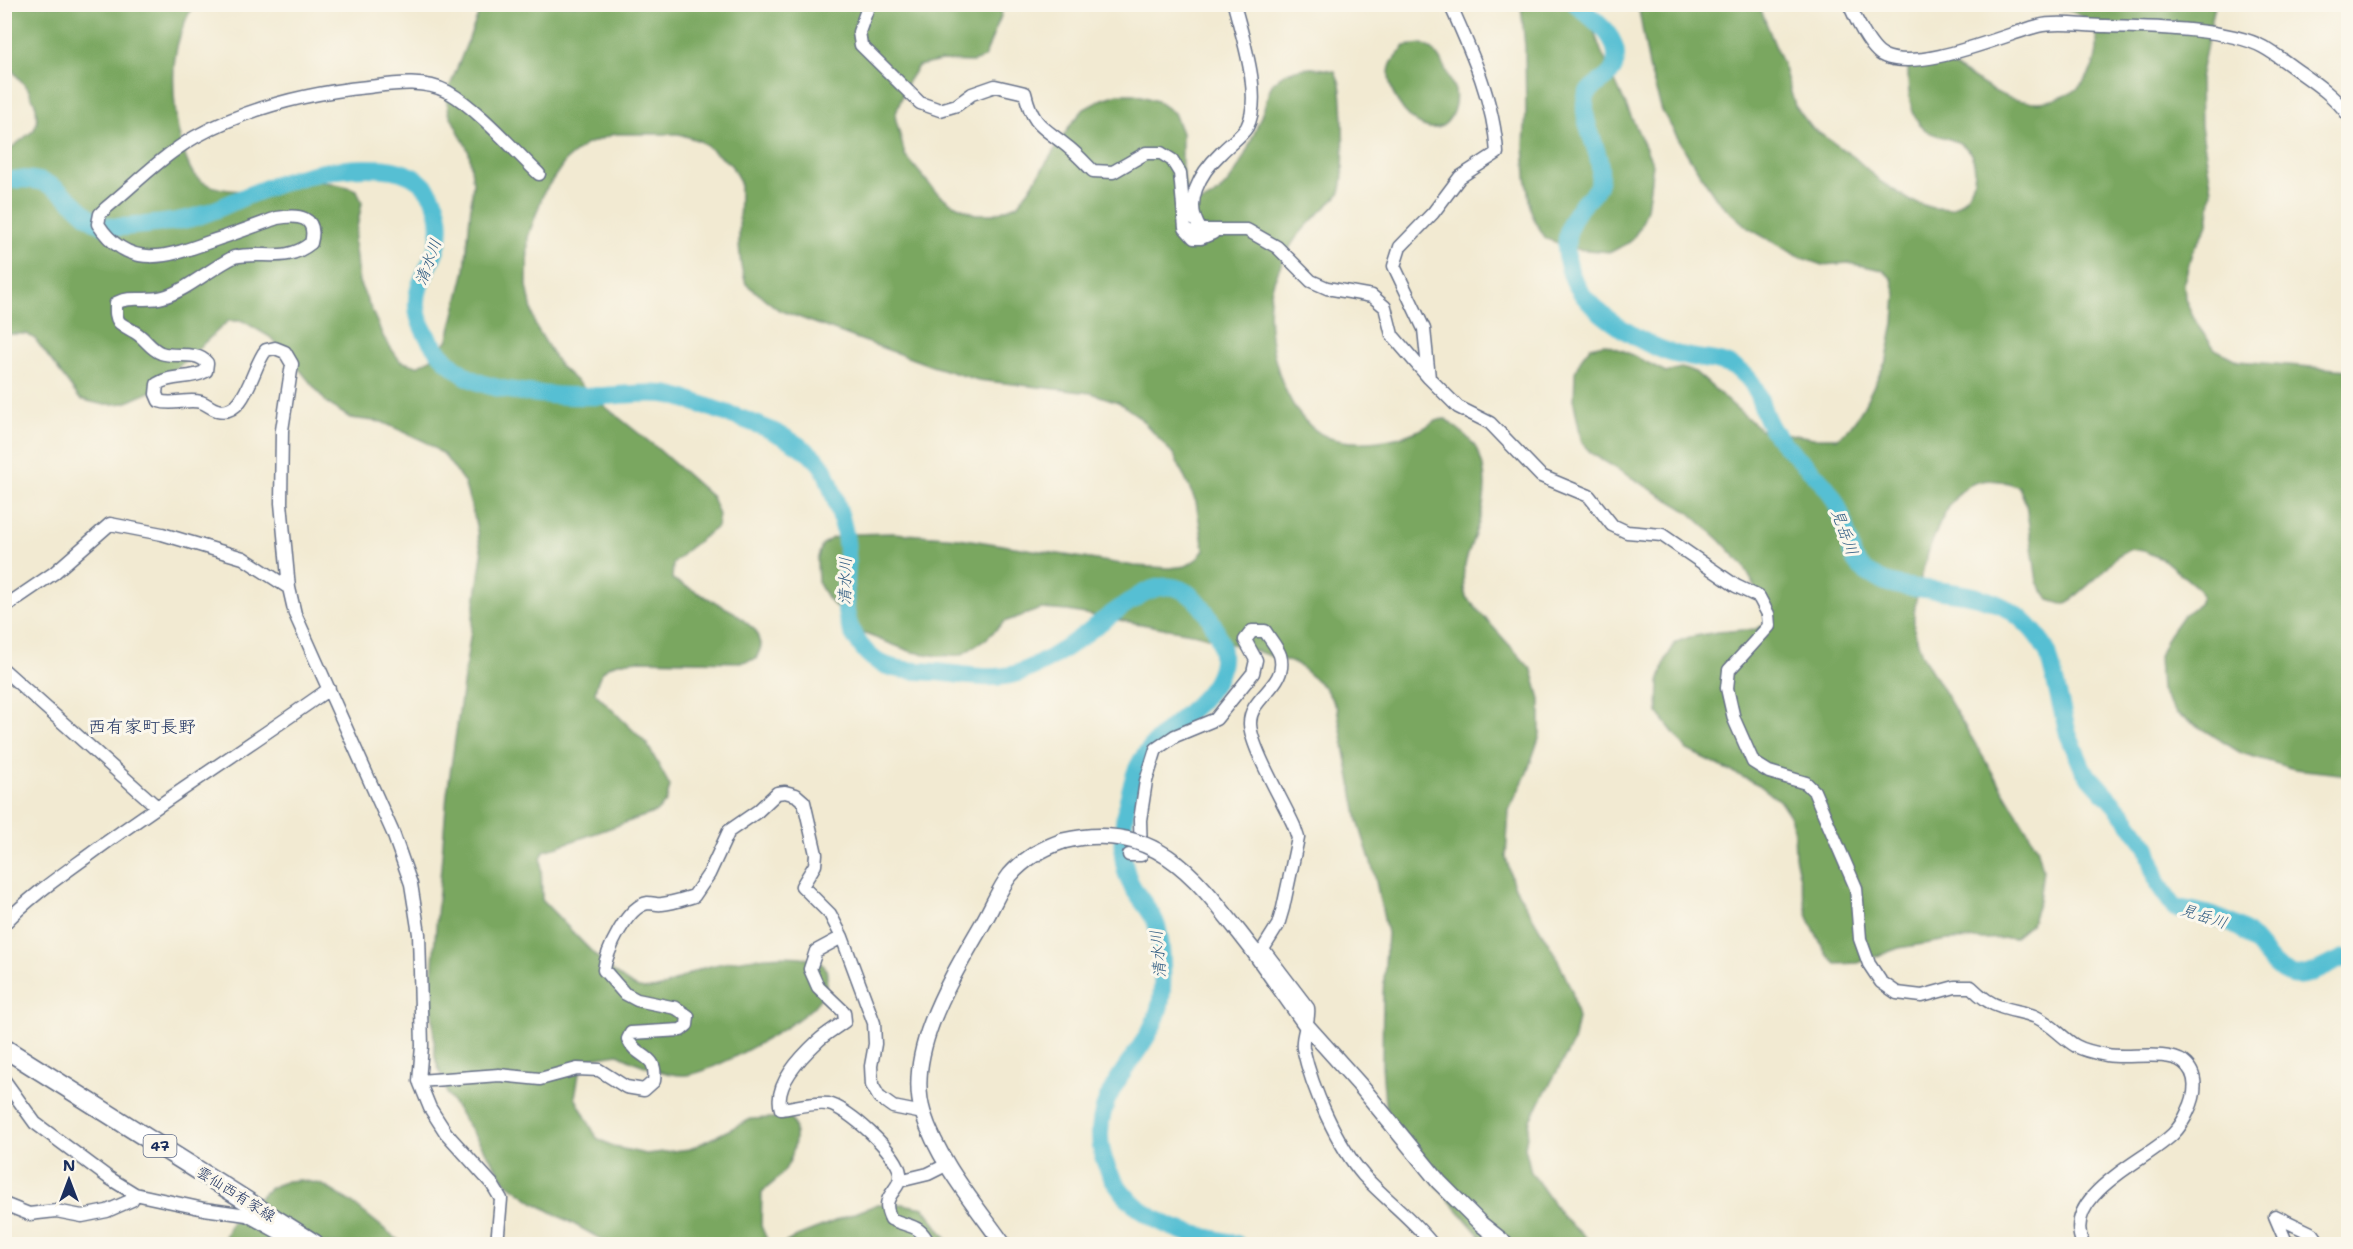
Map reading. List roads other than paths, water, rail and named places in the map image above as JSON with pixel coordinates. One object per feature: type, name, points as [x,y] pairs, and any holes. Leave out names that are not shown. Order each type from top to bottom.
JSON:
[{"type":"main road","name":"雲仙西有家線","points":[[4,1048],[308,1240]]},
{"type":"street","points":[[869,4],[858,32],[861,45],[920,103],[940,110],[957,105],[972,94],[995,86],[1025,93],[1028,109],[1039,127],[1069,148],[1092,171],[1113,172],[1146,153],[1161,153],[1172,160],[1180,173],[1185,228],[1194,238],[1201,238],[1219,230]]},
{"type":"street","points":[[1234,4],[1252,76],[1252,106],[1247,126],[1204,171],[1196,189],[1193,202],[1194,219],[1201,230],[1247,230],[1277,247],[1311,281],[1372,296],[1384,307],[1392,335],[1429,378],[1458,407],[1490,423],[1541,476],[1589,496],[1612,525],[1627,532],[1662,536],[1736,586],[1759,597],[1768,614],[1769,626],[1730,670],[1726,687],[1734,719],[1753,762],[1769,772],[1806,783],[1814,791],[1856,888],[1860,939],[1869,964],[1881,982],[1898,993],[1922,996],[1955,987],[1971,987],[1998,1007],[2033,1015],[2053,1026],[2075,1045],[2090,1051],[2110,1056],[2180,1060],[2192,1070],[2196,1086],[2189,1111],[2174,1134],[2101,1187],[2091,1198],[2080,1222],[2078,1234],[2083,1245]]},
{"type":"street","points":[[1429,378],[1424,329],[1394,266],[1400,247],[1432,213],[1460,177],[1497,153],[1496,129],[1479,75],[1471,50],[1450,4]]},
{"type":"street","points":[[1849,4],[1874,48],[1882,56],[1898,60],[1924,59],[1951,53],[2042,25],[2142,27],[2238,37],[2262,46],[2310,79],[2347,109]]},
{"type":"street","points":[[497,1245],[501,1199],[492,1184],[446,1133],[430,1108],[419,1081],[422,1046],[419,934],[411,884],[393,833],[295,614],[289,588],[281,503],[282,430],[292,364],[285,352],[275,348],[266,350],[238,405],[228,411],[217,410],[200,401],[167,404],[159,401],[156,394],[157,384],[165,379],[198,376],[206,371],[207,363],[203,359],[189,355],[163,354],[120,323],[116,316],[116,303],[126,298],[164,297],[234,257],[289,256],[312,243],[314,232],[303,218],[293,215],[277,218],[174,255],[152,257],[134,255],[116,246],[98,224],[100,214],[172,153],[195,137],[285,99],[321,92],[396,84],[431,86],[448,92],[466,105],[539,174]]},
{"type":"street","points":[[4,607],[54,573],[110,524],[162,534],[243,558],[289,588]]},
{"type":"street","points":[[1129,855],[1141,855],[1140,820],[1146,781],[1156,749],[1175,736],[1216,719],[1254,673],[1256,660],[1245,640],[1252,631],[1265,631],[1279,652],[1282,665],[1279,679],[1254,710],[1250,721],[1252,737],[1298,838],[1278,925],[1263,949],[1308,1008],[1303,1047],[1324,1112],[1364,1175],[1419,1227],[1432,1245]]},
{"type":"street","points":[[4,670],[156,806]]},
{"type":"street","points":[[6,919],[156,806],[329,689]]},
{"type":"street","points":[[419,1081],[500,1075],[540,1079],[577,1069],[599,1070],[626,1088],[644,1090],[654,1081],[656,1069],[650,1058],[631,1046],[628,1039],[631,1034],[681,1030],[687,1025],[688,1016],[676,1008],[637,1000],[624,993],[604,970],[606,955],[621,927],[638,909],[647,903],[661,904],[694,896],[709,874],[729,831],[758,811],[777,793],[785,792],[796,795],[804,802],[816,855],[815,865],[802,886],[830,914],[842,937],[874,1023],[872,1085],[879,1097],[893,1107],[923,1113]]},
{"type":"street","points":[[1003,1245],[948,1164],[923,1113],[919,1094],[921,1055],[928,1032],[959,965],[1010,876],[1043,849],[1080,837],[1118,838],[1155,848],[1170,857],[1202,886],[1253,950],[1306,1025],[1359,1084],[1439,1182],[1481,1224],[1506,1245]]},
{"type":"street","points":[[842,937],[816,951],[810,969],[818,987],[844,1012],[845,1021],[819,1039],[792,1071],[779,1094],[779,1103],[782,1108],[827,1104],[841,1108],[884,1145],[898,1165],[901,1174],[889,1195],[886,1211],[891,1219],[914,1226],[924,1233],[929,1245]]},
{"type":"street","points":[[4,1080],[35,1122],[109,1178],[135,1194],[204,1209],[247,1215],[283,1235],[308,1240]]},
{"type":"street","points":[[899,1181],[928,1174],[948,1164]]},
{"type":"street","points":[[4,1204],[29,1214],[56,1211],[90,1215],[132,1200],[135,1194]]},
{"type":"street","points":[[2293,1245],[2286,1242],[2275,1216],[2313,1234],[2320,1245]]},
{"type":"waterway","name":"見岳川","points":[[1576,4],[1608,33],[1616,56],[1611,72],[1592,88],[1586,97],[1586,118],[1599,161],[1599,182],[1573,218],[1567,239],[1566,250],[1570,271],[1588,301],[1610,320],[1650,344],[1675,354],[1731,366],[1747,377],[1778,438],[1825,485],[1831,494],[1842,519],[1853,556],[1863,570],[1885,582],[1896,585],[1981,598],[2012,611],[2025,622],[2048,653],[2068,734],[2083,769],[2124,815],[2148,848],[2158,884],[2175,908],[2210,915],[2241,929],[2254,940],[2277,967],[2292,975],[2305,975],[2344,958],[2348,959]]},
{"type":"waterway","name":"清水川","points":[[4,181],[27,179],[46,183],[62,193],[95,222],[121,227],[190,218],[277,184],[335,170],[378,168],[411,176],[427,189],[439,216],[437,247],[417,297],[418,316],[426,335],[439,353],[463,374],[476,381],[511,390],[571,396],[649,393],[676,396],[768,429],[807,451],[826,472],[842,522],[847,552],[845,605],[851,628],[857,641],[867,653],[890,667],[977,677],[1007,676],[1045,661],[1139,595],[1150,590],[1171,587],[1194,598],[1215,628],[1222,652],[1220,673],[1210,691],[1145,755],[1135,774],[1128,799],[1123,827],[1125,868],[1129,880],[1158,929],[1162,963],[1161,997],[1152,1027],[1113,1088],[1104,1109],[1100,1130],[1107,1168],[1117,1185],[1131,1201],[1167,1225],[1237,1244]]},
{"type":"district","name":"西有家町長野","points":[[142,727]]}]
